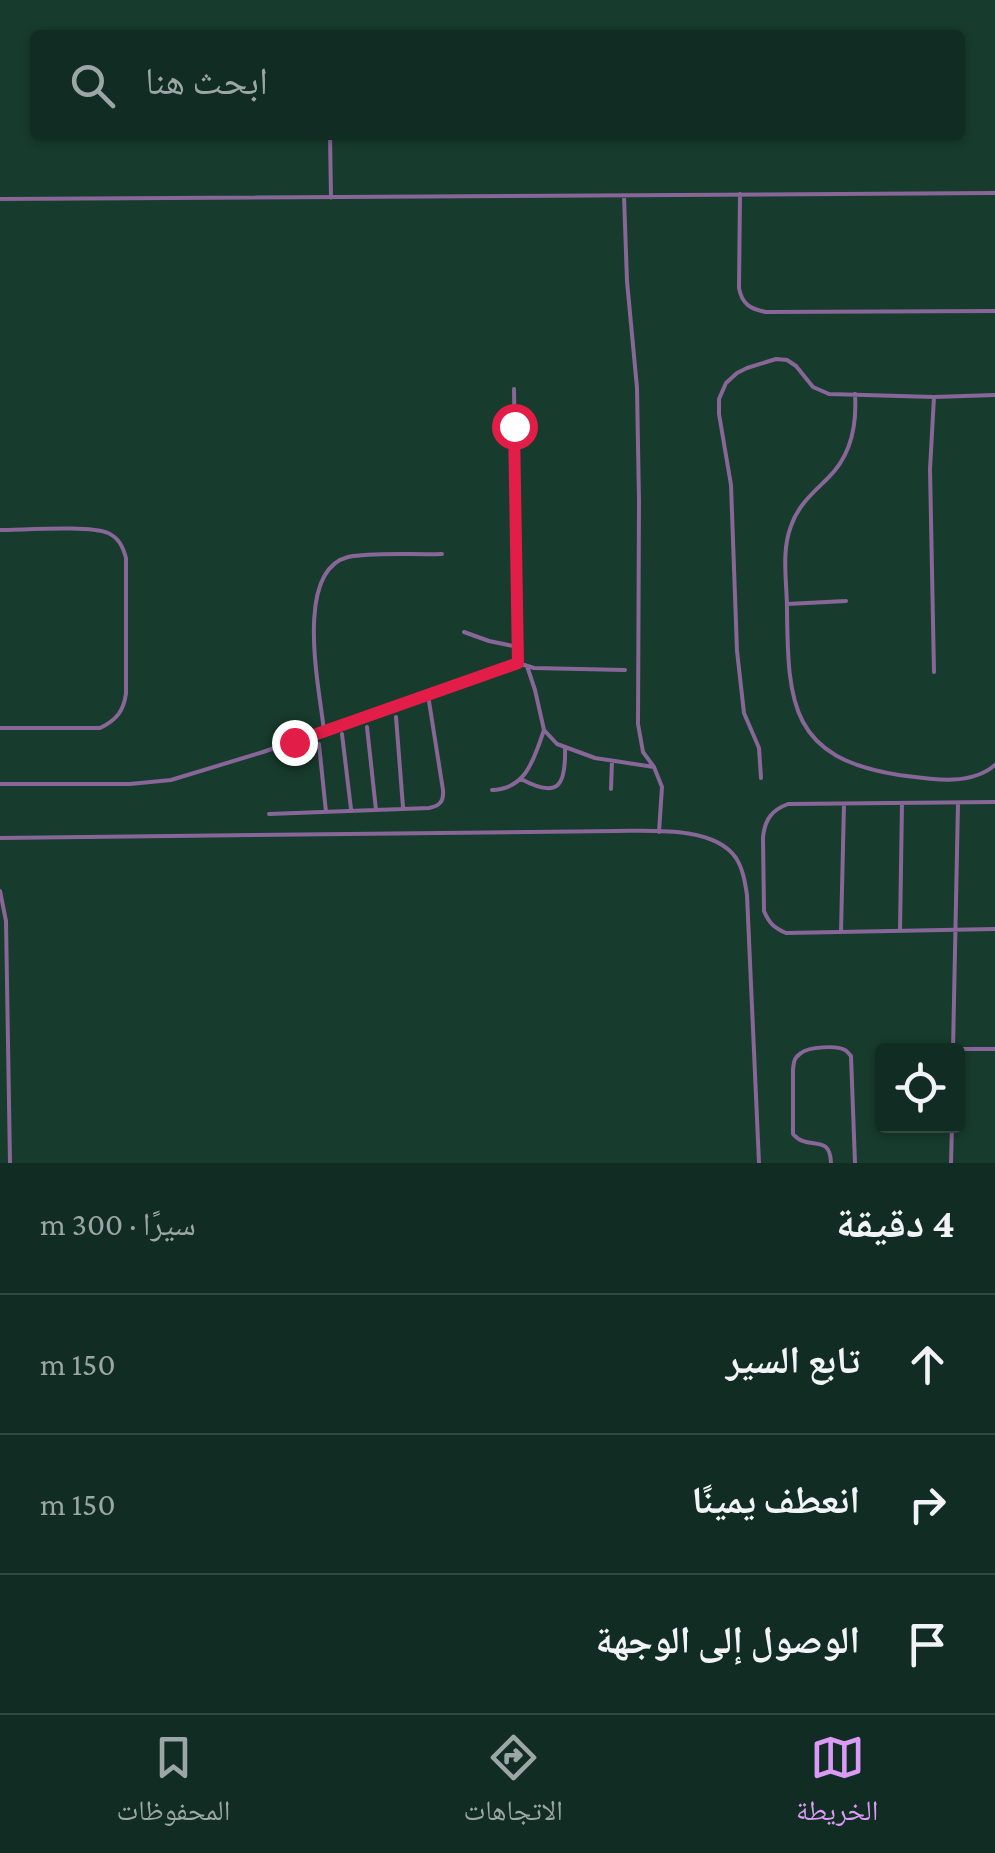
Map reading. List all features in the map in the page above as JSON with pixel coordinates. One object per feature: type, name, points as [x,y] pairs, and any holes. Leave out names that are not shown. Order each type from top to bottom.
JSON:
[{"type":"lane","points":[[330,140],[331,198]]},
{"type":"lane","points":[[0,199],[995,193]]},
{"type":"lane","points":[[740,194],[739,288],[748,307],[766,312],[995,311]]},
{"type":"lane","points":[[624,196],[637,388],[638,724],[640,743],[662,787],[659,832]]},
{"type":"lane","points":[[761,778],[761,756],[747,723],[742,698],[735,613],[732,485],[719,399],[726,383],[736,373],[764,362],[787,360],[822,392],[836,395],[995,396]]},
{"type":"lane","points":[[514,389],[518,663]]},
{"type":"lane","points":[[855,394],[854,427],[843,459],[830,477],[812,491],[791,525],[786,544],[787,654],[797,712],[808,733],[826,750],[847,762],[884,772],[922,778],[975,777],[995,765]]},
{"type":"lane","points":[[934,397],[930,469],[934,672]]},
{"type":"lane","points":[[0,530],[104,531],[119,541],[126,558],[126,693],[119,715],[111,723],[89,730],[0,728]]},
{"type":"lane","points":[[324,731],[314,632],[318,588],[328,568],[348,557],[442,554]]},
{"type":"lane","points":[[787,604],[846,602]]},
{"type":"lane","points":[[464,632],[518,647]]},
{"type":"lane","points":[[0,784],[158,782],[232,762],[518,663],[625,670]]},
{"type":"lane","points":[[527,666],[544,730],[550,738],[565,748],[595,758],[654,767]]},
{"type":"lane","points":[[268,814],[439,805],[444,795],[428,695]]},
{"type":"lane","points":[[396,717],[403,809]]},
{"type":"lane","points":[[367,727],[376,810]]},
{"type":"lane","points":[[492,790],[521,780],[533,762],[544,730]]},
{"type":"lane","points":[[342,734],[351,810]]},
{"type":"lane","points":[[319,744],[326,812]]},
{"type":"lane","points":[[521,780],[542,787],[557,786],[565,772],[565,748]]},
{"type":"lane","points":[[611,789],[612,761]]},
{"type":"lane","points":[[995,802],[788,804],[770,816],[763,837],[764,911],[769,922],[786,933],[995,929]]},
{"type":"lane","points":[[900,931],[902,803]]},
{"type":"lane","points":[[953,1043],[958,803]]},
{"type":"lane","points":[[841,932],[844,804]]},
{"type":"lane","points":[[0,838],[659,832],[718,841],[742,871],[748,910],[758,1163]]},
{"type":"lane","points":[[0,891],[6,921],[10,1163]]},
{"type":"lane","points":[[831,1163],[825,1145],[804,1142],[793,1134],[794,1060],[808,1050],[837,1048],[851,1056],[855,1163]]},
{"type":"lane","points":[[965,1050],[995,1049]]},
{"type":"lane","points":[[951,1163],[952,1133]]},
{"type":"route","points":[[294,742],[518,663],[514,426]]}]
